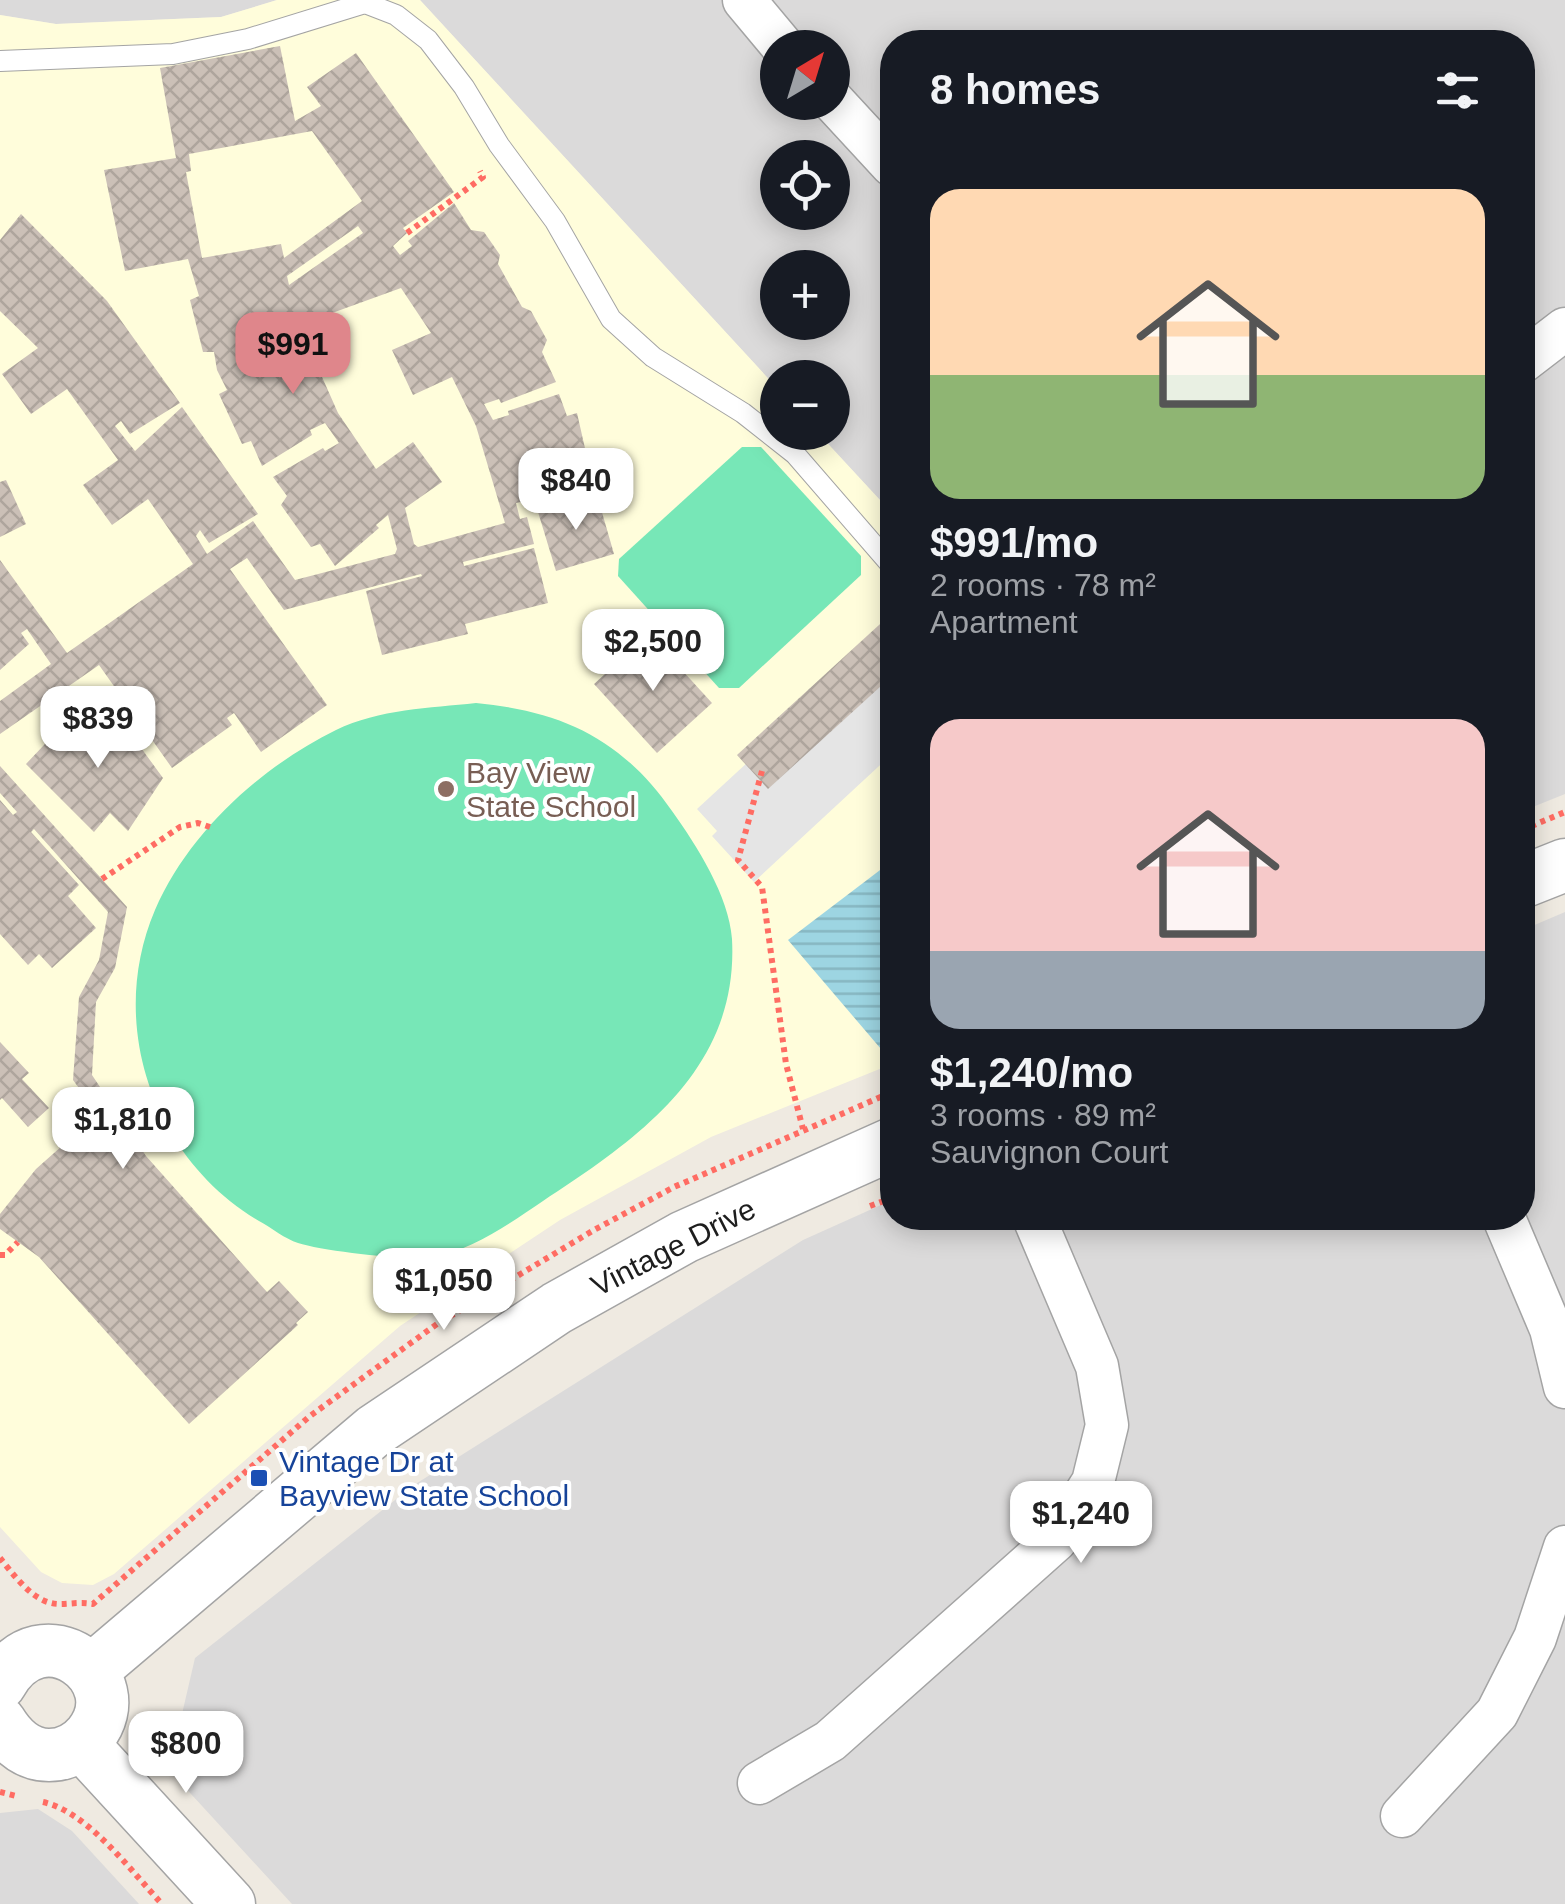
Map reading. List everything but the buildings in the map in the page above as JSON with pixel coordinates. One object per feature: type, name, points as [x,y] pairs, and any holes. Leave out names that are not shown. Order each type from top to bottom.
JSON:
[{"type":"street","points":[[744,0],[769,30]]},
{"type":"street","points":[[850,119],[880,151]]},
{"type":"street","points":[[1535,352],[1565,329]]},
{"type":"street","points":[[1535,877],[1565,865]]},
{"type":"street","name":"Vintage Drive","points":[[102,1639],[375,1430],[557,1308],[684,1237],[880,1149]]},
{"type":"street","points":[[759,1783],[830,1741],[1056,1540],[1094,1482],[1107,1425],[1097,1366],[1039,1230]]},
{"type":"street","points":[[1509,1230],[1551,1329],[1565,1388]]},
{"type":"street","points":[[1402,1816],[1496,1713],[1535,1638],[1565,1547]]},
{"type":"street","points":[[3,1669],[24,1656],[49,1650],[68,1653],[102,1639],[101,1712],[82,1744],[48,1755],[29,1751],[3,1733]]},
{"type":"street","points":[[82,1744],[229,1904]]},
{"type":"lane","points":[[0,62],[173,54],[248,40],[365,2],[396,14],[428,40],[464,87],[500,146],[555,221],[611,319],[653,357],[743,414],[794,454],[880,552]]},
{"type":"path","points":[[406,233],[483,178],[475,163]]},
{"type":"path","points":[[762,771],[738,860],[762,886],[786,1064],[803,1129]]},
{"type":"path","points":[[1535,825],[1565,812]]},
{"type":"path","points":[[102,879],[180,826],[198,823],[210,827]]},
{"type":"path","points":[[862,1209],[880,1202]]},
{"type":"path","points":[[0,1255],[18,1242]]},
{"type":"path","points":[[0,1792],[18,1796]]},
{"type":"path","points":[[37,1800],[55,1805],[98,1835],[162,1904]]},
{"type":"shaded area","points":[[0,0],[277,0],[221,17],[56,24],[0,15]]},
{"type":"shaded area","name":"Bay View State School","points":[[277,0],[420,0],[760,370],[760,450],[834,450],[880,500],[880,1069],[711,1137],[560,1220],[400,1326],[114,1574],[93,1585],[62,1583],[41,1572],[0,1527],[0,15],[56,24],[221,17]]},
{"type":"shaded area","points":[[420,0],[1565,0],[1565,794],[1535,806],[1535,30],[880,30],[880,500],[834,450],[850,450],[850,360],[760,360],[760,370]]},
{"type":"shaded area","points":[[880,640],[880,765],[754,882],[712,836],[717,831],[697,809]]},
{"type":"shaded area","points":[[1565,912],[1565,1904],[292,1904],[169,1770],[195,1658],[414,1485],[803,1240],[880,1205],[880,1230],[1535,1230],[1535,925]]},
{"type":"shaded area","points":[[38,1809],[72,1831],[139,1904],[0,1904],[0,1813]]},
{"type":"green space","points":[[742,447],[760,447],[861,556],[861,575],[739,688],[719,688],[618,576],[619,559]]},
{"type":"green space","points":[[476,703],[536,713],[588,733],[632,765],[672,811],[710,872],[730,923],[730,985],[719,1026],[701,1062],[647,1125],[579,1177],[476,1242],[447,1254],[420,1258],[298,1243],[222,1195],[167,1126],[149,1085],[139,1043],[136,998],[141,954],[155,910],[169,881],[207,829],[255,783],[308,745],[370,718],[405,710]]},
{"type":"water","points":[[880,870],[880,1048],[788,940]]},
{"type":"place","name":"Bay View State School","points":[[446,789]]},
{"type":"place","name":"Vintage Dr at Bayview State School","points":[[259,1478]]}]
